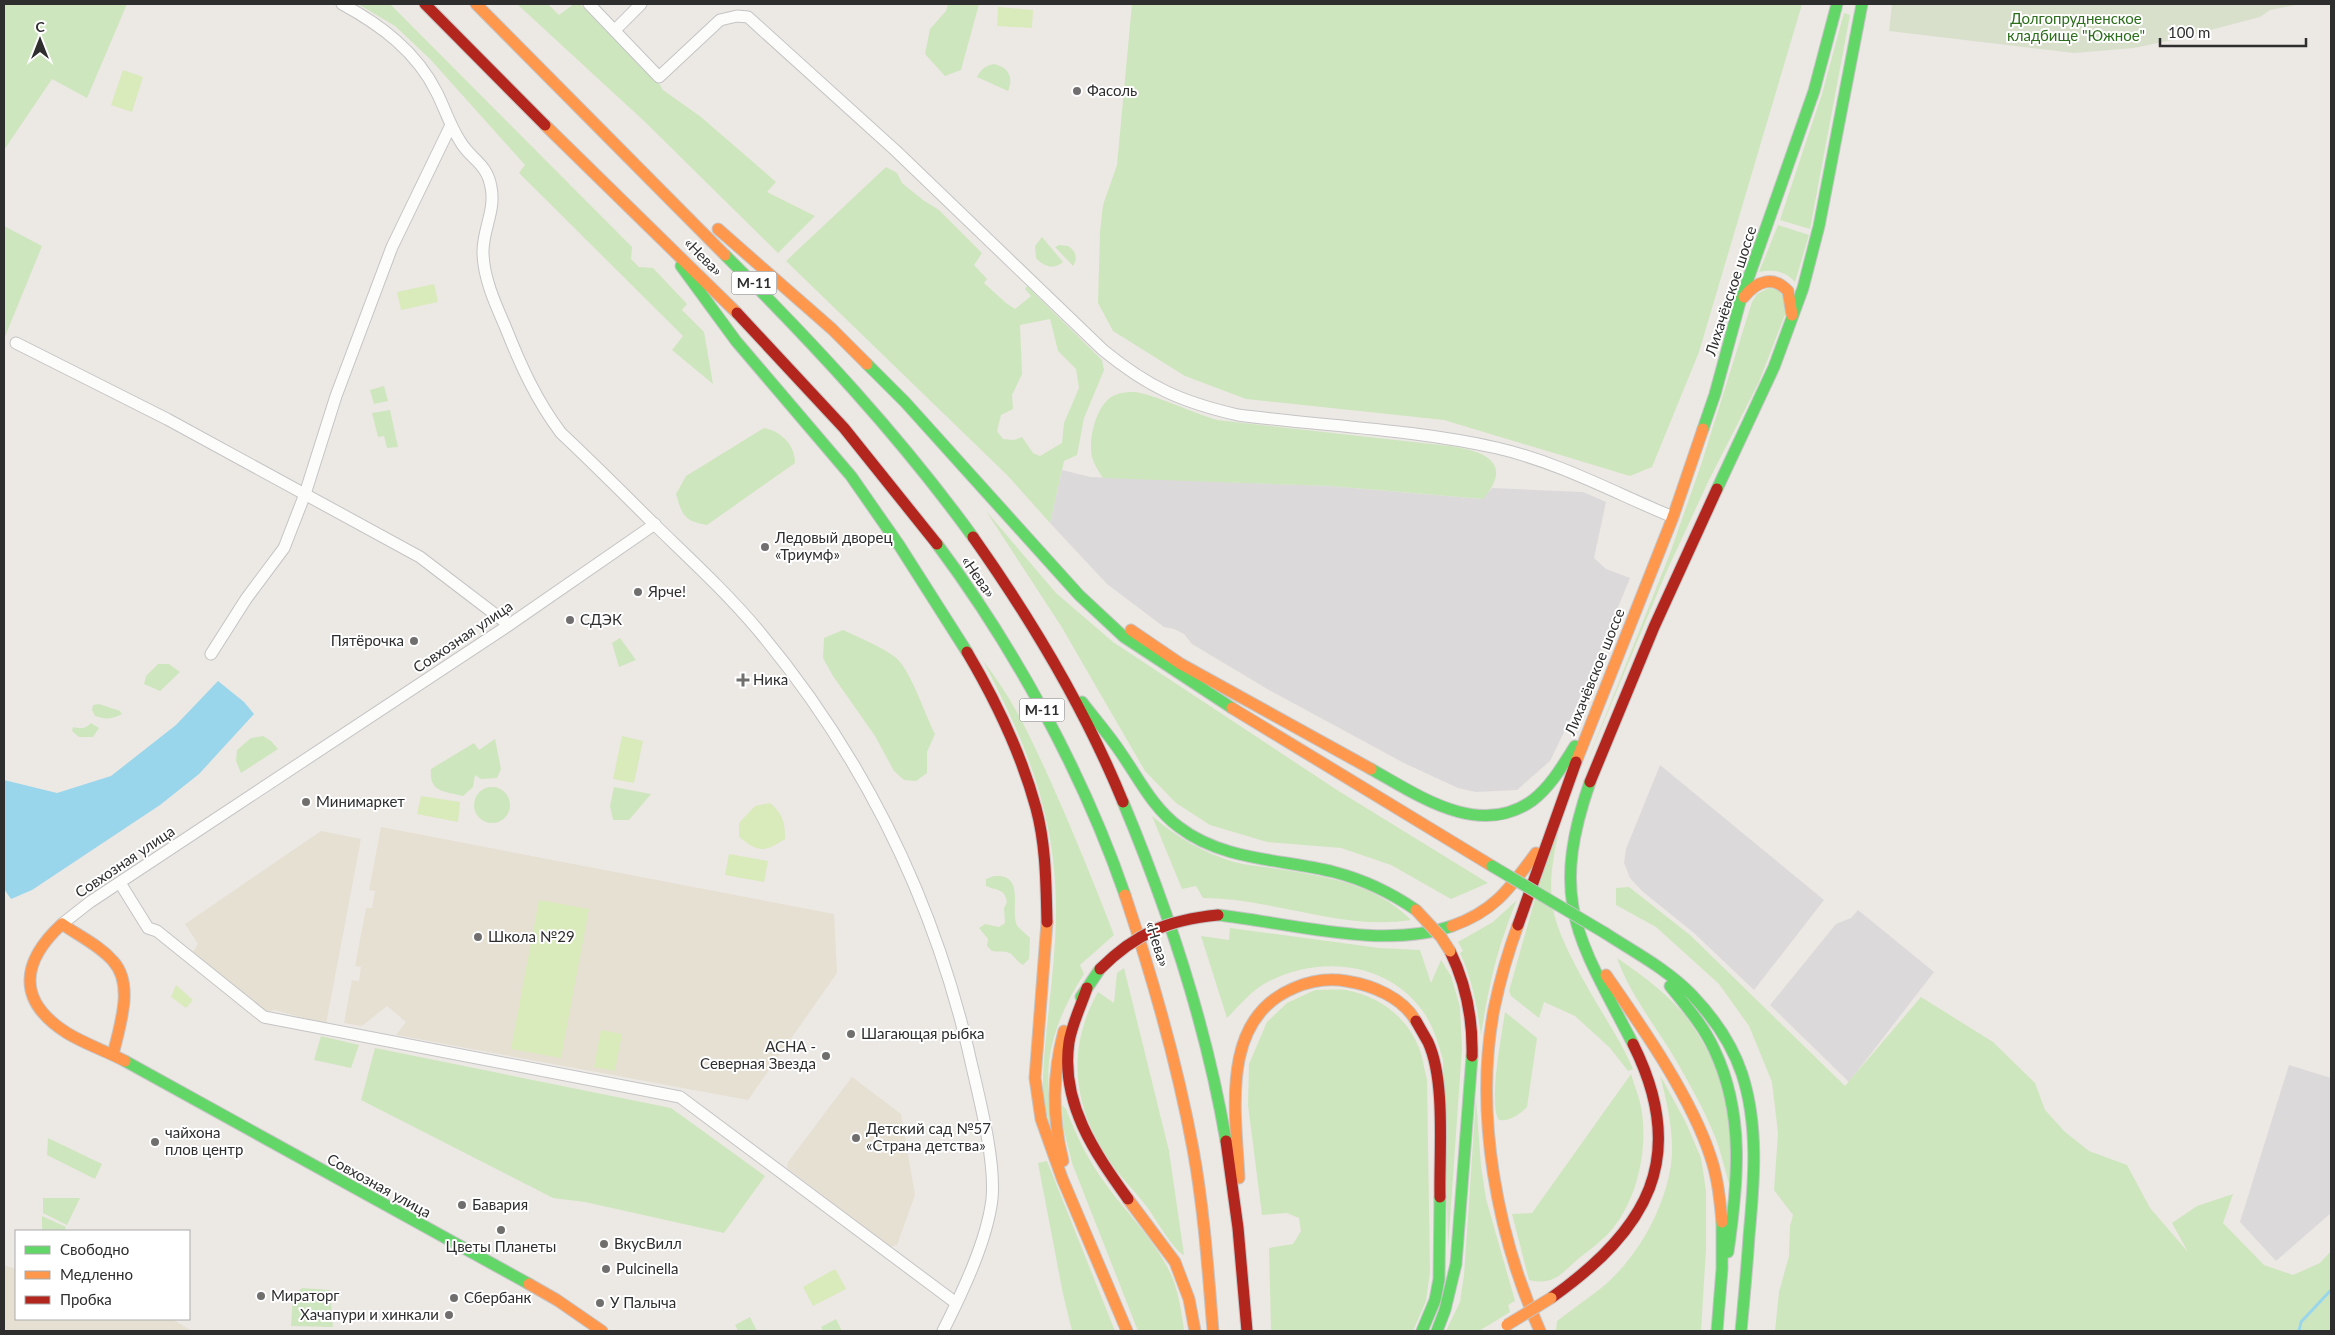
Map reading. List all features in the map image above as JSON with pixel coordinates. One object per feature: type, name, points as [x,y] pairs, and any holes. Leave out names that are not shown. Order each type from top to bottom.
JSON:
[{"type":"main road","name":"«Нева»","points":[[425,4],[632,211],[689,263],[771,348],[871,459],[964,582],[1004,642],[1041,709],[1084,795],[1118,878],[1160,1002],[1191,1134],[1210,1268],[1213,1331]]},
{"type":"main road","name":"«Нева»","points":[[476,4],[611,135],[796,326],[894,434],[942,495],[992,564],[1055,665],[1089,727],[1119,792],[1148,864],[1188,983],[1209,1058],[1223,1125],[1242,1266],[1247,1331]]},
{"type":"main road","name":"Лихачёвское шоссе","points":[[1540,1331],[1522,1288],[1501,1210],[1488,1119],[1487,1067],[1499,988],[1521,912],[1550,837],[1559,805],[1673,516],[1715,394],[1740,302],[1814,91],[1836,4]]},
{"type":"main road","points":[[1502,1329],[1551,1298],[1595,1266],[1614,1249],[1638,1216],[1651,1183],[1658,1140],[1654,1100],[1641,1060],[1580,937],[1573,919],[1569,881],[1573,838],[1591,781],[1639,663],[1682,564],[1759,404],[1792,323],[1819,227],[1862,4]]},
{"type":"main road","points":[[611,135],[832,329],[905,402],[1054,564],[1097,614],[1150,656],[1394,808],[1605,933],[1677,980],[1710,1015],[1724,1034],[1744,1076],[1753,1118],[1755,1156],[1741,1331]]},
{"type":"main road","points":[[632,211],[683,268],[736,341],[851,476],[899,545],[965,648],[992,694],[1012,739],[1036,809],[1046,872],[1047,932],[1036,1053],[1037,1098],[1047,1140],[1127,1331]]},
{"type":"main road","points":[[1740,302],[1749,289],[1756,284],[1771,280],[1777,282],[1788,291],[1791,299],[1792,323]]},
{"type":"main road","points":[[1054,564],[1135,634],[1181,664],[1430,802],[1460,814],[1474,816],[1499,815],[1534,798],[1546,788],[1579,741],[1597,708]]},
{"type":"main road","points":[[1055,665],[1120,752],[1160,811],[1184,830],[1207,844],[1224,849],[1354,876],[1387,889],[1416,910],[1435,930],[1450,951],[1462,978],[1469,1004],[1471,1068],[1456,1262],[1448,1303],[1437,1331]]},
{"type":"main road","points":[[1092,1245],[1062,1158],[1054,1099],[1056,1062],[1064,1030],[1087,988],[1100,969],[1114,954],[1133,939],[1150,930],[1182,920],[1218,915],[1250,917],[1341,932],[1394,937],[1415,937],[1454,928],[1497,901],[1516,882],[1539,848],[1559,805]]},
{"type":"main road","points":[[62,924],[116,964],[121,974],[123,998],[113,1056]]},
{"type":"main road","name":"Совхозная улица","points":[[62,924],[46,937],[32,958],[29,970],[31,989],[36,1003],[46,1016],[63,1030],[557,1300],[602,1331]]},
{"type":"main road","points":[[1580,937],[1639,1022],[1678,1088],[1713,1163],[1720,1204],[1717,1331]]},
{"type":"main road","points":[[1642,957],[1682,999],[1710,1039],[1720,1060],[1733,1100],[1738,1143],[1737,1190],[1719,1305]]},
{"type":"main road","points":[[1242,1266],[1237,1078],[1239,1057],[1245,1038],[1254,1021],[1266,1006],[1284,992],[1301,984],[1339,978],[1366,984],[1391,996],[1406,1008],[1419,1024],[1428,1040],[1436,1075],[1440,1259],[1435,1300],[1422,1331]]},
{"type":"main road","points":[[1087,988],[1070,1043],[1070,1092],[1076,1112],[1089,1143],[1100,1160],[1175,1262],[1189,1299],[1195,1331]]},
{"type":"street","points":[[342,4],[370,19],[397,40],[421,65],[437,92],[461,143],[483,165],[491,186],[492,213],[485,234],[483,250],[491,293],[530,384],[547,414],[562,432],[716,584],[756,628],[792,672],[845,748],[881,813],[912,878],[955,994],[973,1070],[992,1172],[992,1201],[988,1217],[956,1303],[943,1331]]},
{"type":"street","points":[[589,4],[659,77],[720,20],[737,16],[748,16],[894,150],[1103,350],[1126,369],[1162,391],[1210,409],[1238,415],[1440,438],[1497,448],[1548,464],[1673,516]]},
{"type":"street","points":[[615,30],[641,4]]},
{"type":"street","points":[[211,654],[246,599],[284,548],[305,494],[336,396],[392,247],[451,125]]},
{"type":"street","points":[[16,343],[167,419],[420,557],[509,625]]},
{"type":"street","name":"Совхозная улица","points":[[62,924],[120,883],[509,625],[655,524]]},
{"type":"street","points":[[120,883],[148,928],[157,931],[264,1018],[680,1098],[956,1303]]},
{"type":"shaded area","points":[[1062,470],[1090,477],[1330,486],[1482,499],[1492,488],[1583,492],[1606,502],[1594,558],[1606,569],[1630,578],[1582,695],[1550,761],[1517,790],[1476,792],[1458,788],[1404,763],[1269,690],[1192,644],[1184,634],[1164,627],[1107,584],[1050,523]]},
{"type":"shaded area","points":[[1660,765],[1824,900],[1754,990],[1694,933],[1642,891],[1630,878],[1624,863],[1626,849]]},
{"type":"shaded area","points":[[381,827],[834,914],[837,973],[748,1100],[396,1035],[406,1022],[387,1006],[362,1026],[344,1023],[352,980],[359,981],[361,967],[355,966],[366,908],[372,908],[375,891],[369,890]]},
{"type":"shaded area","points":[[321,831],[361,839],[326,1024],[274,1010],[268,1012],[258,1009],[191,954],[198,944],[185,924]]},
{"type":"shaded area","points":[[1858,910],[1934,972],[1849,1082],[1770,1005],[1836,924],[1851,918]]},
{"type":"shaded area","points":[[2289,1065],[2331,1078],[2331,1213],[2276,1261],[2240,1222]]},
{"type":"shaded area","name":"Детский сад №57 «Страна детства»","points":[[852,1077],[901,1114],[915,1195],[897,1245],[891,1247],[787,1168],[788,1162]]},
{"type":"shaded area","points":[[4,1265],[15,1269],[15,1320],[174,1320],[192,1331],[4,1331]]},
{"type":"green space","points":[[4,4],[127,4],[87,98],[52,79],[4,150]]},
{"type":"green space","points":[[358,4],[390,4],[632,247],[631,259],[639,267],[653,268],[687,304],[682,310],[704,332],[713,384],[672,350],[683,336],[519,173],[525,165],[430,59],[395,26]]},
{"type":"green space","points":[[517,4],[548,4],[559,15],[574,4],[580,4],[655,77],[663,90],[701,117],[776,182],[767,192],[815,216],[778,253],[644,121]]},
{"type":"green space","points":[[948,4],[979,4],[961,70],[945,76],[925,54],[930,29],[946,11]]},
{"type":"green space","points":[[1132,4],[1802,4],[1699,352],[1652,467],[1630,476],[1444,420],[1246,399],[1185,376],[1113,331],[1098,303],[1100,232],[1103,205],[1117,165]]},
{"type":"green space","name":"Долгопрудненское кладбище \"Южное\"","points":[[1892,4],[2301,4],[2270,10],[2260,17],[2172,40],[2134,48],[2074,53],[1889,31]]},
{"type":"green space","points":[[998,7],[1033,10],[1032,28],[997,26]]},
{"type":"green space","points":[[1844,13],[1850,15],[1810,229],[1780,220],[1822,94]]},
{"type":"green space","points":[[994,64],[999,65],[1008,73],[1010,86],[1008,91],[977,77],[984,68]]},
{"type":"green space","points":[[123,70],[143,77],[132,112],[111,105]]},
{"type":"green space","points":[[886,167],[897,173],[902,183],[939,210],[982,253],[974,265],[987,279],[984,283],[1006,303],[1015,309],[1031,296],[1025,289],[1027,286],[1102,360],[1104,370],[1084,418],[1077,455],[1064,461],[1050,523],[1007,475],[786,261]],"holes":[[[1050,319],[1058,351],[1076,369],[1079,388],[1064,423],[1062,443],[1040,456],[1033,453],[1022,437],[1014,440],[1003,439],[997,431],[1001,415],[1013,409],[1012,395],[1022,374],[1020,325]]]},
{"type":"green space","points":[[1778,225],[1809,235],[1795,282],[1787,275],[1779,272],[1759,272]]},
{"type":"green space","points":[[4,226],[42,246],[4,339]]},
{"type":"green space","points":[[1042,237],[1063,262],[1053,267],[1042,264],[1036,258],[1035,246]]},
{"type":"green space","points":[[1059,245],[1068,246],[1074,252],[1076,257],[1073,266],[1055,247]]},
{"type":"green space","points":[[434,284],[438,302],[401,310],[397,292]]},
{"type":"green space","points":[[1769,288],[1776,289],[1784,296],[1786,312],[1759,382],[1709,480],[1665,575],[1585,767],[1669,556],[1701,465],[1752,302],[1757,294]]},
{"type":"green space","points":[[384,386],[388,401],[374,404],[370,390]]},
{"type":"green space","points":[[1127,392],[1136,392],[1217,420],[1463,448],[1484,455],[1495,468],[1496,476],[1492,487],[1483,499],[1330,486],[1103,478],[1094,462],[1091,450],[1092,432],[1098,415],[1107,400],[1113,396]]},
{"type":"green space","points":[[390,410],[398,447],[387,448],[384,436],[378,437],[372,413]]},
{"type":"green space","points":[[764,428],[776,432],[786,440],[793,450],[795,463],[707,525],[693,521],[685,516],[676,494],[686,476]]},
{"type":"green space","points":[[986,511],[1056,593],[1113,642],[1337,790],[1488,883],[1451,899],[1391,865],[1341,848],[1267,842],[1210,825],[1176,803],[1145,771],[1061,626]]},
{"type":"green space","points":[[843,630],[895,657],[912,681],[935,734],[927,752],[927,773],[916,781],[904,780],[894,771],[875,736],[833,676],[823,658],[824,638]]},
{"type":"green space","points":[[620,638],[636,660],[619,667],[612,643]]},
{"type":"green space","points":[[983,661],[1012,703],[1036,749],[1059,799],[1114,935],[1080,965],[1084,974],[1072,994],[1057,1027],[1049,1061],[1050,1128],[1043,1096],[1043,1076],[1056,930],[1055,875],[1051,842],[1036,780],[1013,721]]},
{"type":"green space","points":[[158,664],[169,664],[180,672],[160,691],[144,684],[146,676]]},
{"type":"green space","points":[[99,704],[120,711],[122,714],[109,718],[95,716],[92,710],[93,705]]},
{"type":"green space","points":[[91,723],[99,728],[93,737],[79,737],[72,731],[73,727],[83,728]]},
{"type":"green space","points":[[263,736],[278,749],[241,773],[236,761],[237,750],[251,738]]},
{"type":"green space","points":[[622,736],[643,741],[634,783],[613,779]]},
{"type":"green space","points":[[495,739],[501,769],[497,778],[481,779],[475,775],[473,787],[463,796],[439,790],[432,783],[431,769],[474,743],[479,750]]},
{"type":"green space","points":[[492,787],[499,788],[505,792],[509,798],[509,812],[505,818],[499,822],[492,823],[485,822],[479,818],[475,812],[474,805],[475,798],[479,792],[485,788]]},
{"type":"green space","points":[[614,787],[651,794],[629,820],[613,820],[610,806]]},
{"type":"green space","points":[[421,796],[460,802],[458,822],[417,814]]},
{"type":"green space","points":[[770,803],[778,811],[782,819],[785,839],[772,847],[756,848],[739,837],[739,823],[755,806]]},
{"type":"green space","points":[[1152,816],[1181,838],[1211,854],[1239,863],[1310,874],[1346,883],[1381,897],[1411,920],[1360,921],[1333,918],[1229,899],[1203,898],[1196,886],[1182,889]]},
{"type":"green space","points":[[1559,830],[1551,884],[1555,919],[1562,938],[1582,978],[1625,1052],[1633,1069],[1628,1071],[1610,1048],[1575,1016],[1544,1002],[1539,1018],[1511,996],[1509,991],[1542,874]]},
{"type":"green space","points":[[729,854],[768,861],[764,882],[725,875]]},
{"type":"green space","points":[[994,876],[1010,880],[1015,892],[1016,923],[1030,938],[1029,959],[1023,965],[1009,953],[992,951],[987,946],[988,939],[979,928],[985,924],[999,927],[1005,923],[1004,908],[1007,902],[1006,897],[1002,892],[986,886],[986,879]]},
{"type":"green space","points":[[1629,887],[1690,935],[1845,1086],[1921,997],[1993,1042],[2035,1083],[2045,1110],[2065,1132],[2089,1151],[2127,1165],[2150,1208],[2188,1252],[2172,1223],[2197,1206],[2233,1194],[2223,1223],[2264,1265],[2293,1275],[2320,1263],[2331,1251],[2331,1331],[1775,1331],[1779,1292],[1789,1256],[1790,1226],[1793,1215],[1774,1190],[1778,1133],[1772,1082],[1749,1026],[1719,984],[1656,927],[1616,905],[1616,888]]},
{"type":"green space","points":[[539,900],[589,909],[561,1058],[511,1049]]},
{"type":"green space","points":[[1517,900],[1494,966],[1481,1035],[1474,993],[1460,953],[1463,951],[1458,942],[1493,922]]},
{"type":"green space","points":[[1230,928],[1379,948],[1420,950],[1431,983],[1441,960],[1451,976],[1460,1007],[1462,1049],[1448,1247],[1443,1060],[1432,1028],[1422,1010],[1407,993],[1389,981],[1369,972],[1348,967],[1327,966],[1305,969],[1284,975],[1264,984],[1249,995],[1227,1018],[1201,936],[1229,940]]},
{"type":"green space","points":[[1617,958],[1643,976],[1675,1004],[1702,1041],[1715,1066],[1724,1089],[1728,1111],[1731,1191],[1716,1139],[1702,1108],[1674,1057],[1635,996]]},
{"type":"green space","points":[[1124,968],[1169,1151],[1184,1255],[1170,1241],[1147,1207],[1105,1154],[1093,1132],[1084,1109],[1079,1086],[1080,1040],[1087,1016],[1098,992],[1114,1003],[1117,973]]},
{"type":"green space","points":[[176,985],[193,1000],[186,1008],[171,997]]},
{"type":"green space","points":[[1315,990],[1346,990],[1370,997],[1380,1003],[1407,1027],[1414,1037],[1422,1056],[1427,1079],[1430,1272],[1426,1301],[1413,1331],[1271,1331],[1269,1248],[1293,1244],[1301,1231],[1299,1218],[1287,1213],[1262,1215],[1248,1105],[1249,1064],[1267,1022],[1287,1003]]},
{"type":"green space","points":[[1505,1012],[1537,1038],[1527,1107],[1514,1117],[1507,1120],[1499,1120],[1496,1112],[1495,1085]]},
{"type":"green space","points":[[601,1030],[622,1034],[615,1071],[594,1067]]},
{"type":"green space","points":[[321,1036],[359,1045],[351,1068],[314,1060]]},
{"type":"green space","points":[[375,1048],[671,1108],[765,1176],[724,1233],[585,1202],[553,1198],[361,1100]]},
{"type":"green space","points":[[1631,1074],[1641,1107],[1643,1140],[1638,1175],[1627,1207],[1608,1234],[1561,1274],[1551,1280],[1529,1280],[1512,1214],[1532,1213]]},
{"type":"green space","points":[[1660,1075],[1686,1123],[1701,1158],[1706,1191],[1706,1249],[1701,1331],[1556,1331],[1557,1321],[1600,1289],[1625,1264],[1646,1233],[1662,1200],[1671,1165],[1672,1143],[1668,1108]]},
{"type":"green space","points":[[1476,1098],[1481,1166],[1486,1199],[1515,1301],[1508,1305],[1510,1312],[1479,1331],[1446,1331],[1460,1302],[1464,1275]]},
{"type":"green space","points":[[1062,1105],[1066,1109],[1093,1165],[1114,1195],[1151,1241],[1167,1266],[1177,1292],[1184,1331],[1138,1331],[1072,1163],[1063,1127]]},
{"type":"green space","points":[[48,1138],[102,1164],[95,1179],[47,1155]]},
{"type":"green space","points":[[1047,1161],[1115,1331],[1072,1331],[1038,1163]]},
{"type":"green space","points":[[43,1198],[80,1198],[67,1225],[43,1213]]},
{"type":"green space","points":[[42,1216],[66,1227],[64,1230],[42,1230]]},
{"type":"green space","points":[[836,1270],[846,1289],[813,1306],[803,1287]]},
{"type":"green space","points":[[302,1288],[330,1290],[333,1327],[291,1326],[293,1296]]},
{"type":"green space","points":[[750,1317],[757,1331],[738,1331],[735,1325]]},
{"type":"green space","points":[[836,1319],[842,1331],[823,1331],[821,1327]]},
{"type":"water","points":[[218,681],[244,702],[254,714],[199,774],[160,805],[32,890],[11,899],[4,889],[4,780],[57,793],[111,776],[176,725]]},
{"type":"waterway","points":[[2299,1331],[2301,1322],[2331,1290]]},
{"type":"traffic: fast","points":[[1703,429],[1715,394],[1740,302],[1814,91],[1837,4]]},
{"type":"traffic: fast","points":[[1717,489],[1774,367],[1803,288],[1819,226],[1862,4]]},
{"type":"traffic: fast","points":[[725,255],[855,391],[916,462],[973,537]]},
{"type":"traffic: fast","points":[[681,266],[736,341],[851,476],[899,545],[967,652]]},
{"type":"traffic: fast","points":[[867,364],[905,402],[1079,595],[1124,637],[1232,708]]},
{"type":"traffic: fast","points":[[937,544],[993,625],[1044,712],[1089,803],[1125,895]]},
{"type":"traffic: fast","points":[[1082,702],[1112,740],[1147,793],[1162,811],[1179,827],[1196,838],[1234,853],[1345,875],[1377,887],[1416,910]]},
{"type":"traffic: fast","points":[[1371,769],[1409,791],[1450,809],[1471,814],[1492,815],[1513,811],[1533,800],[1551,782],[1575,746]]},
{"type":"traffic: fast","points":[[1590,782],[1578,824],[1571,859],[1571,890],[1576,919],[1585,947],[1633,1044]]},
{"type":"traffic: fast","points":[[1123,802],[1171,927],[1197,1011],[1218,1097],[1226,1141]]},
{"type":"traffic: fast","points":[[1492,866],[1605,933]]},
{"type":"traffic: fast","points":[[1218,915],[1367,935],[1396,936],[1425,933],[1452,926]]},
{"type":"traffic: fast","points":[[1605,933],[1661,969],[1692,995],[1721,1032],[1733,1052],[1742,1074],[1751,1114],[1754,1155],[1741,1331]]},
{"type":"traffic: fast","points":[[1081,997],[1100,969]]},
{"type":"traffic: fast","points":[[1670,986],[1710,1040],[1724,1074],[1731,1098],[1735,1124],[1736,1175],[1728,1252]]},
{"type":"traffic: fast","points":[[1437,1331],[1445,1310],[1456,1264],[1472,1056]]},
{"type":"traffic: fast","points":[[125,1061],[529,1284]]},
{"type":"traffic: fast","points":[[1422,1331],[1435,1300],[1439,1279],[1440,1197]]},
{"type":"traffic: fast","points":[[1717,1331],[1722,1269],[1722,1222]]},
{"type":"traffic: slow","points":[[476,4],[725,255]]},
{"type":"traffic: slow","points":[[545,125],[737,313]]},
{"type":"traffic: slow","points":[[718,229],[832,329],[867,364]]},
{"type":"traffic: slow","points":[[1744,297],[1749,291],[1760,284],[1765,282],[1777,283],[1788,291],[1792,315]]},
{"type":"traffic: slow","points":[[1576,762],[1673,517],[1703,429]]},
{"type":"traffic: slow","points":[[1131,630],[1181,664],[1371,769]]},
{"type":"traffic: slow","points":[[1232,708],[1492,866]]},
{"type":"traffic: slow","points":[[1452,926],[1467,920],[1491,906],[1509,888],[1536,853]]},
{"type":"traffic: slow","points":[[1125,895],[1164,1021],[1187,1117],[1200,1194],[1213,1331]]},
{"type":"traffic: slow","points":[[1416,910],[1441,937],[1450,951]]},
{"type":"traffic: slow","points":[[1047,922],[1035,1078],[1041,1119],[1062,1178],[1127,1331]]},
{"type":"traffic: slow","points":[[113,1055],[124,1006],[123,982],[120,971],[102,950],[62,924],[49,938],[32,966],[30,980],[32,994],[39,1007],[50,1020],[67,1033],[125,1061]]},
{"type":"traffic: slow","points":[[1518,925],[1499,987],[1488,1049],[1488,1132],[1501,1215],[1525,1294],[1540,1331]]},
{"type":"traffic: slow","points":[[1606,975],[1665,1064],[1692,1111],[1703,1135],[1713,1166],[1722,1222]]},
{"type":"traffic: slow","points":[[1239,1178],[1235,1097],[1237,1070],[1243,1045],[1253,1022],[1270,1002],[1294,988],[1306,984],[1326,980],[1339,980],[1376,989],[1395,999],[1403,1005],[1416,1021]]},
{"type":"traffic: slow","points":[[1063,1161],[1059,1145],[1055,1096],[1057,1064],[1064,1031]]},
{"type":"traffic: slow","points":[[1128,1199],[1175,1262],[1189,1299],[1195,1331]]},
{"type":"traffic: slow","points":[[529,1284],[557,1300],[602,1331]]},
{"type":"traffic: slow","points":[[1507,1325],[1551,1298]]},
{"type":"traffic: jam","points":[[425,4],[545,125]]},
{"type":"traffic: jam","points":[[737,313],[844,428],[937,544]]},
{"type":"traffic: jam","points":[[1590,782],[1654,627],[1717,489]]},
{"type":"traffic: jam","points":[[973,537],[1016,600],[1055,665],[1092,733],[1123,802]]},
{"type":"traffic: jam","points":[[967,652],[1007,728],[1023,767],[1036,808],[1044,850],[1047,922]]},
{"type":"traffic: jam","points":[[1518,925],[1576,762]]},
{"type":"traffic: jam","points":[[1100,969],[1127,946],[1154,930],[1184,920],[1218,915]]},
{"type":"traffic: jam","points":[[1450,951],[1456,963],[1470,1015],[1472,1056]]},
{"type":"traffic: jam","points":[[1087,988],[1070,1035],[1068,1064],[1070,1086],[1075,1106],[1092,1145],[1128,1199]]},
{"type":"traffic: jam","points":[[1416,1021],[1428,1042],[1434,1058],[1437,1076],[1440,1118],[1440,1197]]},
{"type":"traffic: jam","points":[[1551,1298],[1584,1272],[1612,1246],[1634,1218],[1649,1188],[1657,1157],[1658,1122],[1650,1085],[1633,1044]]},
{"type":"traffic: jam","points":[[1226,1141],[1238,1228],[1247,1331]]},
{"type":"place","name":"Фасоль","points":[[1077,91]]},
{"type":"place","name":"Ледовый дворец «Триумф»","points":[[765,547]]},
{"type":"place","name":"Ярче!","points":[[638,592]]},
{"type":"place","name":"СДЭК","points":[[570,620]]},
{"type":"place","name":"Пятёрочка","points":[[414,641]]},
{"type":"place","name":"Ника","points":[[743,680]]},
{"type":"place","name":"Минимаркет","points":[[306,802]]},
{"type":"place","name":"Школа №29","points":[[478,937]]},
{"type":"place","name":"Шагающая рыбка","points":[[851,1034]]},
{"type":"place","name":"АСНА - Северная Звезда","points":[[826,1056]]},
{"type":"place","name":"Детский сад №57 «Страна детства»","points":[[856,1138]]},
{"type":"place","name":"чайхона плов центр","points":[[155,1142]]},
{"type":"place","name":"Бавария","points":[[462,1205]]},
{"type":"place","name":"Цветы Планеты","points":[[501,1230]]},
{"type":"place","name":"ВкусВилл","points":[[604,1244]]},
{"type":"place","name":"Pulcinella","points":[[606,1269]]},
{"type":"place","name":"Мираторг","points":[[261,1296]]},
{"type":"place","name":"Сбербанк","points":[[454,1298]]},
{"type":"place","name":"У Палыча","points":[[600,1303]]},
{"type":"place","name":"Хачапури и хинкали","points":[[449,1315]]}]
